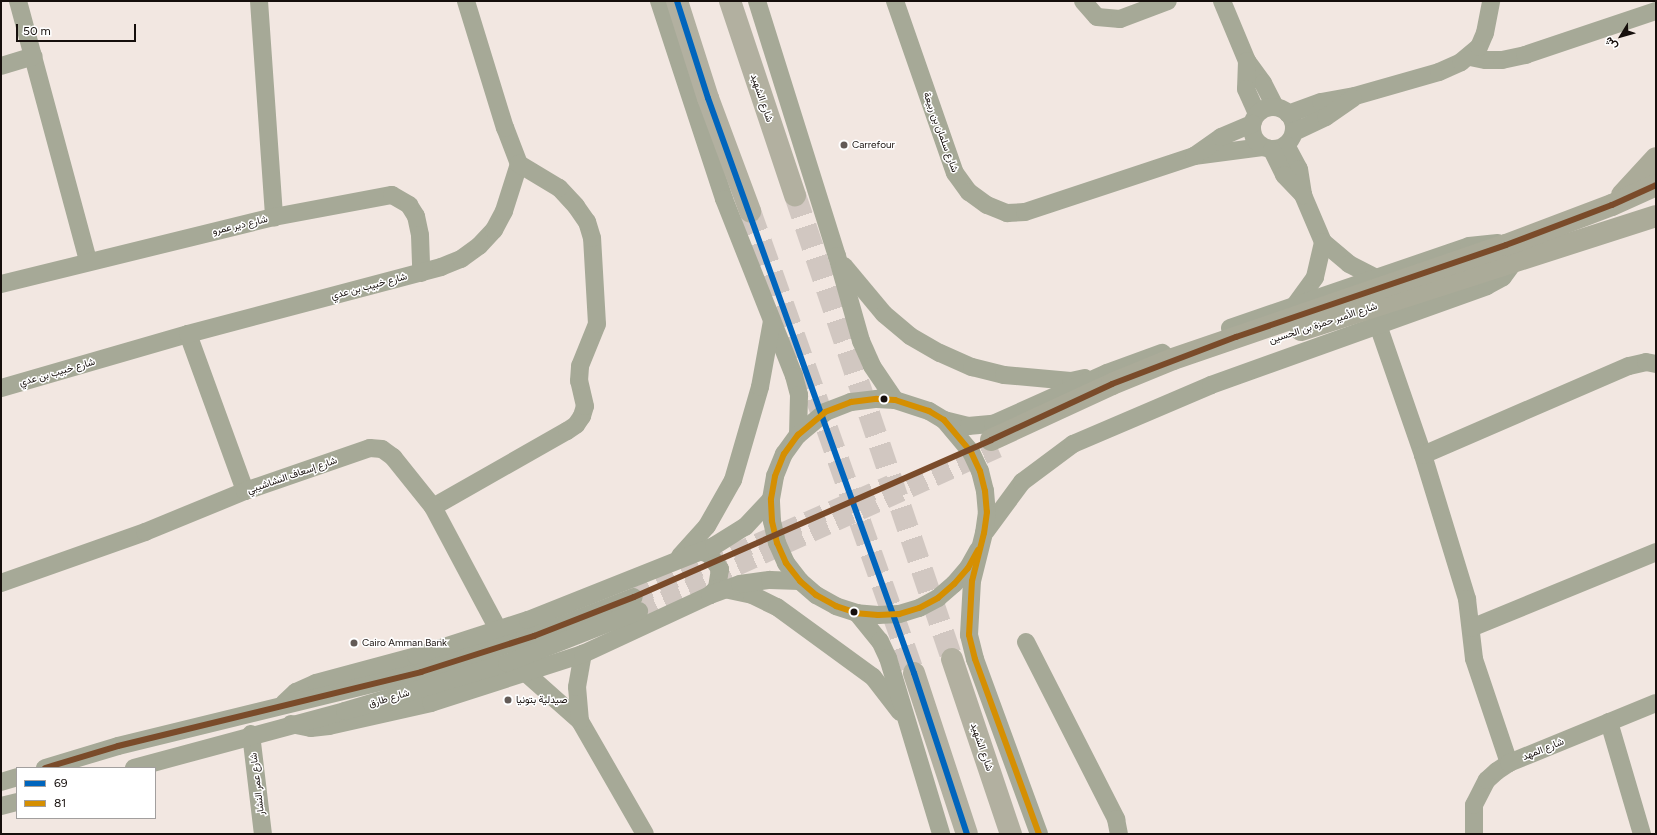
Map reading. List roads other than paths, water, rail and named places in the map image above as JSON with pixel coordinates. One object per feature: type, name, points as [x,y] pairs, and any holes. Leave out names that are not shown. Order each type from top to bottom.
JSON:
[{"type":"highway","points":[[677,1],[708,98],[750,211]]},
{"type":"highway","name":"شارع الشهيد","points":[[730,1],[795,195]]},
{"type":"highway","name":"شارع الشهيد","points":[[952,659],[1011,834]]},
{"type":"highway","points":[[914,673],[967,834]]},
{"type":"main road","points":[[1612,205],[1656,158]]},
{"type":"main road","name":"شارع الأمير حمزة بن الحسين","points":[[1510,254],[1656,185]]},
{"type":"main road","name":"شارع الأمير حمزة بن الحسين","points":[[995,445],[1112,384],[1173,359],[1510,254],[1620,228],[1656,216]]},
{"type":"main road","points":[[1620,228],[1656,229]]},
{"type":"street","points":[[18,1],[88,261]]},
{"type":"street","points":[[258,1],[274,217]]},
{"type":"street","points":[[433,507],[576,425],[582,416],[584,406],[579,381],[580,366],[595,334],[597,324],[592,238],[587,222],[568,197],[559,188],[519,164],[505,128],[466,1]]},
{"type":"street","points":[[659,1],[705,145],[794,376],[799,408],[798,435]]},
{"type":"street","points":[[757,1],[867,357],[895,400]]},
{"type":"street","name":"شارع سلمان بن ربيعة","points":[[895,1],[955,173],[969,192],[987,205],[1007,214],[1025,212],[1194,156],[1278,143],[1326,117],[1355,96]]},
{"type":"street","points":[[1083,1],[1097,17],[1120,19],[1168,1]]},
{"type":"street","points":[[1222,1],[1247,61],[1282,111],[1278,143],[1284,175],[1303,195],[1323,242],[1349,264],[1375,277]]},
{"type":"street","name":"شارع سلمان بن ربيعة","points":[[1194,156],[1221,137],[1255,119],[1265,108],[1282,111],[1355,96],[1439,72],[1470,56],[1479,47],[1485,33],[1492,1]]},
{"type":"street","points":[[1470,56],[1496,60],[1525,55],[1656,10]]},
{"type":"street","points":[[1,66],[34,56]]},
{"type":"street","points":[[1247,61],[1246,89],[1255,119],[1254,137],[1278,143]]},
{"type":"street","name":"شارع خبيب بن عدي","points":[[1,388],[188,334],[421,272],[461,259],[479,246],[494,230],[504,211],[519,164]]},
{"type":"street","name":"شارع دير عمرو","points":[[1,284],[88,261],[274,217],[392,195],[400,197],[416,216],[420,235],[421,272]]},
{"type":"street","points":[[1295,305],[1315,277],[1323,242]]},
{"type":"street","points":[[1494,242],[1510,254],[1503,277],[1487,286],[1212,385],[1073,444],[1022,482],[981,541],[968,568],[954,584],[938,598],[919,608],[892,614],[857,613],[836,606],[816,595],[800,581],[786,563],[777,543],[772,521],[771,499],[775,476],[784,454],[798,435],[811,422],[842,405],[871,399],[895,400],[912,404],[944,420],[968,426],[992,424],[1107,373],[1375,277],[1477,244],[1494,242]]},
{"type":"street","points":[[837,256],[884,314],[910,336],[972,368],[1004,375],[1071,381],[1107,373]]},
{"type":"street","points":[[675,560],[708,526],[733,480],[760,387],[772,321]]},
{"type":"street","points":[[1378,325],[1423,455],[1467,599],[1474,659],[1509,763]]},
{"type":"street","points":[[188,334],[244,491]]},
{"type":"street","points":[[1423,455],[1629,366],[1646,362],[1656,364]]},
{"type":"street","points":[[944,420],[967,446],[980,471],[986,491],[981,541],[969,608],[969,634],[975,660],[1039,834]]},
{"type":"street","name":"شارع إسعاف النشاشيبي","points":[[1,583],[145,532],[244,491],[370,448],[382,449],[393,457],[433,507],[498,629]]},
{"type":"street","points":[[279,707],[296,692],[316,683],[416,656],[498,629],[699,551],[740,531],[771,499]]},
{"type":"street","points":[[699,551],[709,554],[720,570],[720,579],[717,592]]},
{"type":"street","points":[[1471,628],[1656,552]]},
{"type":"street","points":[[291,724],[311,728],[348,724],[431,703],[527,674],[583,654],[717,592],[755,582],[800,581]]},
{"type":"street","points":[[717,592],[738,591],[765,600],[860,667],[884,689],[909,727]]},
{"type":"street","name":"شارع طارق","points":[[48,767],[118,746],[421,672],[637,604],[508,663],[137,767]]},
{"type":"street","points":[[857,613],[880,642],[888,658],[941,834]]},
{"type":"street","points":[[1026,642],[1116,819],[1119,834]]},
{"type":"street","points":[[580,721],[577,687],[583,654]]},
{"type":"street","points":[[527,674],[580,721],[645,834]]},
{"type":"street","name":"شارع المهد","points":[[1474,834],[1474,805],[1481,790],[1487,780],[1509,763],[1656,703]]},
{"type":"street","points":[[1609,722],[1642,834]]},
{"type":"street","name":"شارع عمر النشار","points":[[251,734],[263,834]]},
{"type":"street","points":[[1,782],[16,777]]},
{"type":"street","points":[[1,806],[16,802]]},
{"type":"tunnel","points":[[795,195],[952,659]]},
{"type":"tunnel","points":[[750,211],[914,673]]},
{"type":"tunnel","points":[[639,611],[998,449]]},
{"type":"tunnel","points":[[634,597],[890,484]]},
{"type":"place","name":"Carrefour","points":[[844,145]]},
{"type":"place","name":"Cairo Amman Bank","points":[[354,643]]},
{"type":"place","name":"صيدلية بتونيا","points":[[508,700]]}]
